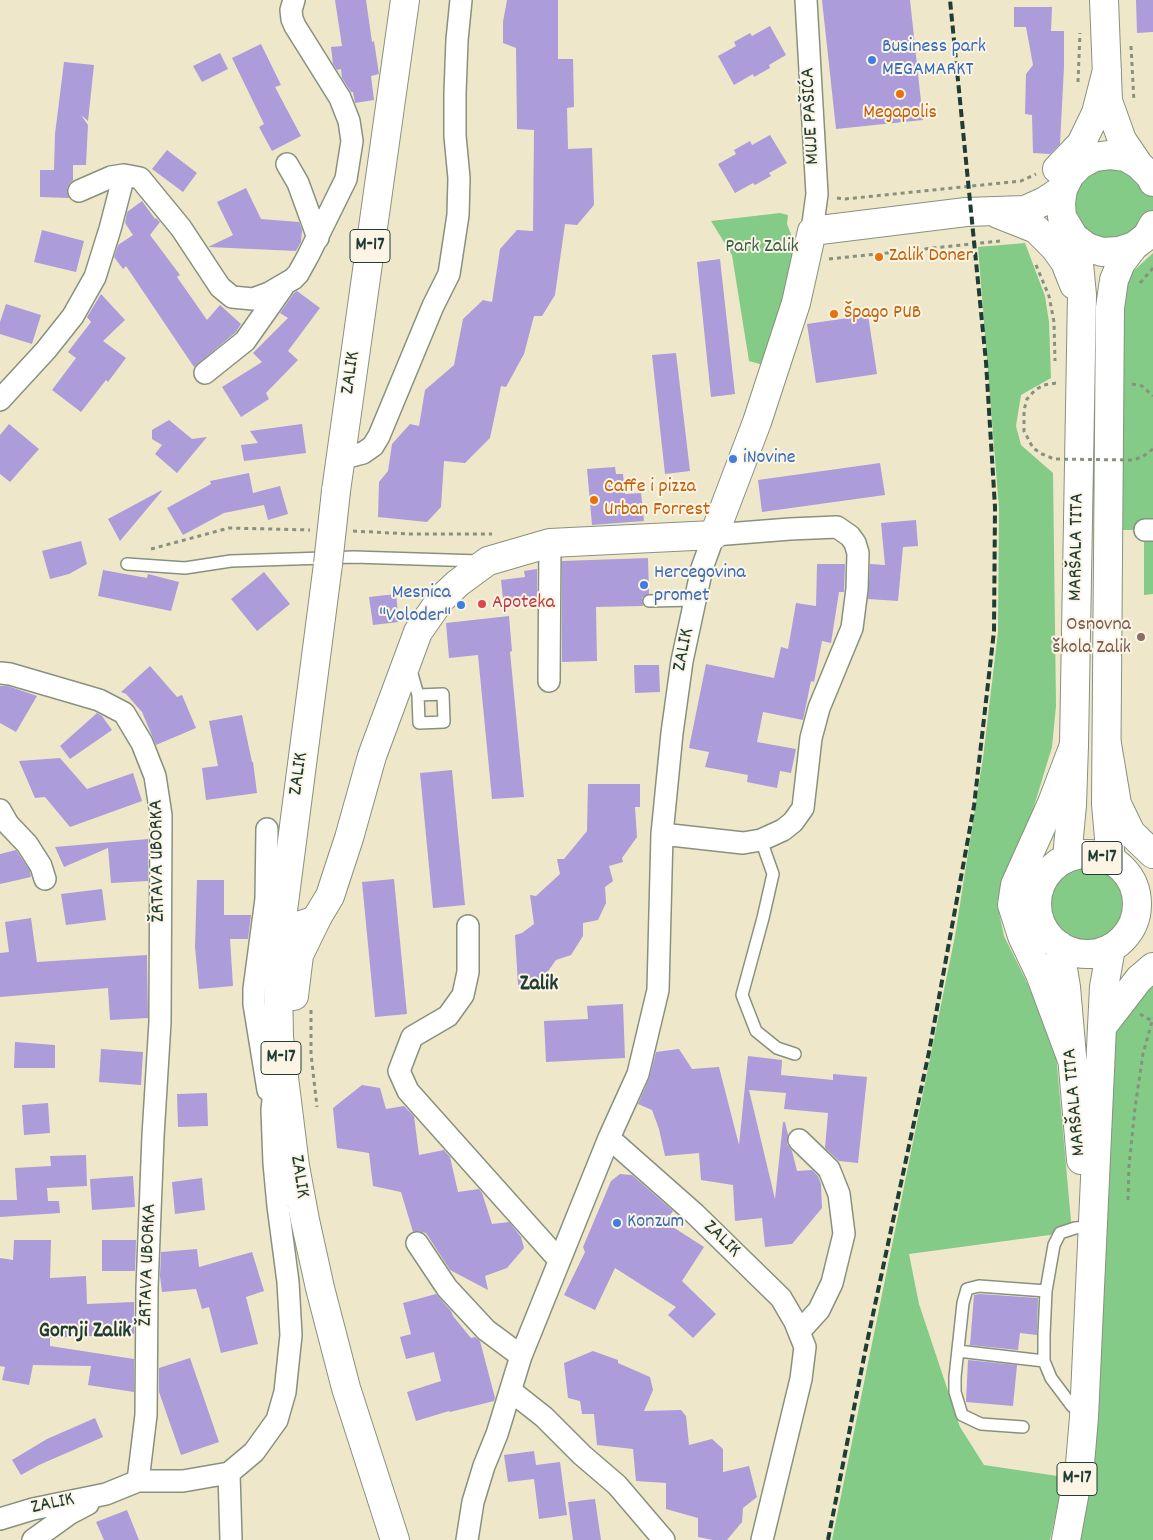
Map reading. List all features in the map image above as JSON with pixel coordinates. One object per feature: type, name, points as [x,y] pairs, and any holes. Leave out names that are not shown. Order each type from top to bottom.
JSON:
[{"type":"main road","name":"ZALIK","points":[[395,1540],[346,1388],[320,1288],[281,1117],[279,974],[281,926],[340,459],[404,0]]},
{"type":"main road","points":[[812,231],[966,212],[1025,210],[1045,201],[1063,189],[1070,175],[1080,165],[1094,144],[1108,101],[1104,0]]},
{"type":"main road","points":[[992,212],[1033,188],[1054,173],[1081,144],[1096,113],[1107,70]]},
{"type":"main road","points":[[1107,70],[1118,106],[1126,124],[1144,150],[1150,172]]},
{"type":"main road","points":[[1108,101],[1122,140],[1150,172]]},
{"type":"main road","points":[[1080,165],[1094,157],[1110,155],[1126,157],[1150,172]]},
{"type":"main road","name":"MARŠALA TITA","points":[[1063,189],[1060,203],[1062,217],[1071,233],[1079,264],[1082,304],[1074,745],[1072,805],[1067,858]]},
{"type":"main road","points":[[1025,210],[1042,216],[1071,233],[1087,247],[1102,252],[1119,252],[1148,238]]},
{"type":"main road","points":[[992,212],[1010,217],[1036,229],[1054,247],[1065,262],[1082,304]]},
{"type":"main road","name":"ZALIK","points":[[714,534],[757,422],[796,304],[812,231]]},
{"type":"main road","name":"MARŠALA TITA","points":[[1111,861],[1106,804],[1110,308],[1114,280],[1121,263],[1148,238]]},
{"type":"main road","points":[[281,1117],[298,1102],[293,1039],[294,983],[299,955],[330,896],[349,838],[372,756],[418,632],[442,599],[472,571],[488,561],[550,543],[714,534]]},
{"type":"main road","points":[[1107,744],[1118,804],[1131,833],[1153,854]]},
{"type":"main road","points":[[1072,1060],[1040,974],[1022,936],[1012,905],[1015,885],[1052,803],[1074,745]]},
{"type":"main road","name":"M-17","points":[[1059,946],[1048,935],[1040,922],[1037,907],[1038,892],[1044,878],[1054,867],[1067,858],[1082,854],[1097,855],[1111,861],[1142,882],[1136,895],[1136,910],[1143,925],[1111,948]]},
{"type":"main road","points":[[281,926],[295,927],[313,921],[318,916]]},
{"type":"main road","points":[[1059,946],[1084,954],[1098,953],[1111,948]]},
{"type":"main road","name":"MARŠALA TITA","points":[[1059,946],[1066,987],[1090,1259]]},
{"type":"main road","name":"MARŠALA TITA","points":[[1066,1540],[1080,1464],[1084,1417],[1104,987],[1111,948]]},
{"type":"main road","points":[[1102,1027],[1139,979],[1153,967]]},
{"type":"street","points":[[79,191],[111,177],[124,175],[140,178],[181,228],[220,287],[232,297],[253,299],[269,293],[298,274],[318,238],[346,179],[352,141],[349,121],[340,98],[295,26],[291,10],[294,0]]},
{"type":"street","points":[[340,459],[363,453],[372,446],[379,436],[433,306],[449,274],[458,215],[459,178],[455,93],[461,0]]},
{"type":"street","name":"MUJE PAŠIĆA","points":[[806,0],[817,194],[812,231]]},
{"type":"street","points":[[287,164],[298,183],[318,238]]},
{"type":"street","points":[[0,400],[46,350],[73,316],[95,277],[108,237],[124,175]]},
{"type":"street","points":[[205,373],[245,341],[284,284]]},
{"type":"street","points":[[662,834],[743,843],[761,840],[783,830],[793,822],[803,808],[811,738],[819,708],[852,628],[857,589],[858,553],[856,542],[838,527],[790,528],[714,534]]},
{"type":"street","name":"ZALIK","points":[[468,1540],[473,1502],[484,1466],[497,1434],[521,1356],[609,1138],[638,1074],[658,990],[662,834],[675,706],[682,661],[702,568],[714,534]]},
{"type":"street","points":[[550,543],[550,681]]},
{"type":"street","name":"ŽRTAVA UBORKA","points":[[0,672],[99,700],[124,713],[142,743],[155,776],[161,815],[160,1022],[147,1288],[146,1415],[138,1481]]},
{"type":"street","points":[[0,810],[8,824],[27,844],[41,866],[46,879]]},
{"type":"street","points":[[138,1481],[182,1481],[229,1473],[254,1452],[267,1436],[277,1420],[285,1392],[291,1335],[288,1282],[278,1206],[281,1117],[254,1004],[254,989],[266,899],[267,829]]},
{"type":"street","points":[[468,926],[468,972],[463,995],[448,1016],[412,1037],[399,1071],[408,1091],[560,1260]]},
{"type":"street","name":"ZALIK","points":[[609,1138],[695,1214],[781,1298],[795,1322],[805,1346],[801,1379],[762,1540]]},
{"type":"street","points":[[799,1140],[829,1169],[839,1194],[844,1234],[832,1284],[819,1310],[799,1332]]},
{"type":"street","points":[[417,1243],[447,1288],[486,1330],[521,1356]]},
{"type":"street","points":[[511,1391],[544,1417],[582,1455],[617,1485],[664,1540]]},
{"type":"street","points":[[229,1473],[231,1540]]},
{"type":"street","name":"ZALIK","points":[[33,1540],[69,1514],[106,1494],[138,1481]]},
{"type":"street","name":"ZALIK","points":[[0,1519],[33,1509],[106,1494]]},
{"type":"lane","points":[[127,564],[185,568],[231,561],[354,557],[488,561]]},
{"type":"lane","points":[[649,601],[696,600]]},
{"type":"lane","points":[[408,660],[418,695]]},
{"type":"lane","points":[[761,840],[773,874],[742,995],[756,1031],[777,1048],[795,1054]]},
{"type":"lane","points":[[1084,1417],[1072,1406],[1051,1378],[1044,1361],[1046,1290],[1054,1245],[1060,1234],[1075,1228],[1088,1227]]},
{"type":"lane","points":[[1023,1427],[981,1424],[962,1415],[955,1392],[963,1303],[967,1289],[979,1286],[1046,1290]]},
{"type":"lane","points":[[958,1351],[1044,1361]]},
{"type":"path","points":[[1078,83],[1080,28]]},
{"type":"path","points":[[1131,38],[1134,104]]},
{"type":"path","points":[[836,198],[845,199],[1021,181],[1038,172]]},
{"type":"path","points":[[1056,383],[1044,385],[1027,399],[1024,410],[1024,431],[1033,448],[1054,459],[1133,460],[1142,457],[1153,449]]},
{"type":"path","points":[[1126,383],[1142,386],[1153,396]]},
{"type":"path","points":[[1128,1200],[1129,1166],[1135,1108],[1143,1054],[1153,1018]]},
{"type":"green space","points":[[1108,157],[1153,187],[1153,221],[1134,243],[1081,241],[1065,191]]},
{"type":"green space","name":"Park Zalik","points":[[780,213],[788,215],[787,224],[791,234],[795,284],[770,367],[749,361],[732,255],[711,221]]},
{"type":"green space","points":[[1025,243],[1045,296],[1049,322],[1051,378],[1021,395],[1016,426],[1021,445],[1053,473],[1056,706],[1052,747],[1031,816],[1002,881],[997,903],[1004,936],[1045,1019],[1056,1054],[1072,1232],[909,1254],[919,1304],[960,1427],[984,1465],[1064,1477],[1050,1540],[832,1540],[955,936],[983,758],[998,632],[999,508],[978,247]]},
{"type":"green space","points":[[1153,253],[1153,530],[1109,530],[1110,308],[1128,276]]},
{"type":"green space","points":[[1144,539],[1153,539],[1153,594],[1144,595]]},
{"type":"green space","points":[[1087,858],[1096,859],[1113,866],[1125,878],[1132,895],[1132,913],[1125,930],[1113,942],[1096,949],[1087,950],[1078,949],[1061,942],[1049,930],[1042,913],[1041,904],[1042,895],[1049,878],[1061,866],[1078,859]]},
{"type":"green space","points":[[1153,967],[1153,1540],[1066,1540],[1102,1027]]},
{"type":"building","points":[[335,0],[366,0],[379,74],[371,76],[374,100],[355,103],[353,92],[351,92],[342,78],[341,69],[337,70],[333,64],[331,47],[342,46]]},
{"type":"building","points":[[507,0],[558,0],[558,59],[573,59],[574,107],[567,108],[568,149],[592,148],[594,205],[577,225],[565,224],[555,295],[542,316],[534,316],[524,354],[506,387],[501,386],[490,438],[465,463],[444,461],[441,507],[427,522],[378,517],[379,482],[388,471],[392,444],[410,424],[419,426],[425,390],[454,365],[463,319],[483,300],[492,302],[500,249],[517,230],[533,231],[534,130],[517,129],[516,48],[503,43],[503,22]]},
{"type":"building","name":"Business park MEGAMARKT","points":[[822,0],[910,0],[923,120],[836,129]]},
{"type":"building","points":[[1136,0],[1153,0],[1153,32],[1137,33]]},
{"type":"building","points":[[1014,7],[1052,7],[1051,31],[1064,31],[1060,144],[1050,154],[1033,153],[1032,115],[1025,114],[1026,74],[1033,65],[1026,27],[1014,27]]},
{"type":"building","points":[[770,26],[786,55],[769,65],[770,68],[754,77],[753,74],[734,85],[718,56],[736,46],[734,42],[750,33],[752,36]]},
{"type":"building","points":[[261,44],[281,85],[275,87],[301,136],[272,151],[259,127],[264,124],[232,58]]},
{"type":"building","points":[[220,53],[228,69],[202,82],[193,66]]},
{"type":"building","points":[[64,62],[94,65],[88,121],[81,115],[88,125],[86,165],[73,165],[73,180],[67,189],[69,198],[40,197],[40,170],[54,170],[55,134]]},
{"type":"building","points":[[770,135],[787,163],[769,173],[771,176],[735,193],[718,164],[736,154],[734,150],[750,141],[752,145]]},
{"type":"building","points":[[167,150],[197,173],[183,192],[152,169]]},
{"type":"building","points":[[246,188],[261,219],[299,222],[302,230],[301,242],[296,251],[208,247],[233,235],[217,202]]},
{"type":"building","points":[[142,201],[155,219],[160,222],[150,235],[180,275],[177,277],[207,320],[220,305],[241,324],[236,332],[194,367],[126,266],[123,269],[114,257],[118,245],[133,235],[125,223],[127,212]]},
{"type":"building","points":[[42,230],[84,241],[76,272],[34,262]]},
{"type":"building","points":[[720,259],[735,394],[711,397],[697,262]]},
{"type":"building","points":[[297,291],[320,308],[288,351],[298,360],[266,393],[269,399],[241,417],[222,387],[262,362],[253,353],[288,318],[280,313]]},
{"type":"building","points":[[101,294],[125,320],[103,341],[126,358],[108,382],[106,380],[81,412],[52,390],[76,358],[68,352],[91,322],[87,317]]},
{"type":"building","points":[[6,304],[41,315],[32,344],[0,334],[0,322]]},
{"type":"building","points":[[868,315],[877,374],[816,383],[807,324]]},
{"type":"building","points":[[676,353],[690,471],[665,474],[652,355]]},
{"type":"building","points":[[169,420],[192,439],[207,437],[177,473],[155,454],[162,445],[152,439],[152,430]]},
{"type":"building","points":[[9,424],[39,449],[10,482],[0,474],[0,435]]},
{"type":"building","points":[[302,424],[306,453],[244,461],[241,445],[258,443],[250,431]]},
{"type":"building","points":[[880,463],[885,495],[762,512],[758,480]]},
{"type":"building","points":[[615,467],[616,474],[623,474],[625,494],[641,493],[644,521],[592,525],[587,469]]},
{"type":"building","points":[[249,473],[253,493],[280,486],[288,514],[268,520],[264,505],[224,513],[183,535],[167,508],[211,484],[210,481]]},
{"type":"building","points":[[162,491],[120,541],[108,519]]},
{"type":"building","points":[[916,520],[918,546],[903,547],[898,601],[868,599],[870,564],[885,565],[881,523]]},
{"type":"building","points":[[81,541],[87,564],[69,574],[50,579],[42,551]]},
{"type":"building","points":[[648,558],[649,594],[642,598],[643,606],[596,607],[597,661],[562,662],[562,561]]},
{"type":"building","points":[[817,564],[845,564],[844,592],[839,592],[831,643],[822,641],[814,682],[811,681],[803,720],[763,712],[757,742],[796,749],[791,773],[780,771],[777,788],[747,782],[748,775],[705,767],[709,752],[689,748],[706,664],[774,678],[781,647],[788,649],[796,603],[816,606]]},
{"type":"building","points":[[537,569],[537,604],[504,608],[501,580],[525,577],[524,571]]},
{"type":"building","points":[[103,570],[147,578],[148,574],[179,582],[171,611],[98,596]]},
{"type":"building","points":[[264,572],[290,604],[257,631],[231,599]]},
{"type":"building","points":[[396,594],[399,622],[373,625],[369,597]]},
{"type":"building","points":[[509,616],[512,651],[510,652],[524,797],[492,799],[478,655],[449,658],[446,623]]},
{"type":"building","points":[[634,665],[659,665],[660,692],[635,693]]},
{"type":"building","points":[[150,666],[177,697],[182,695],[196,728],[156,745],[142,712],[126,694],[121,692]]},
{"type":"building","points":[[0,686],[8,686],[37,696],[16,732],[0,723]]},
{"type":"building","points":[[97,713],[102,716],[112,730],[70,759],[60,746]]},
{"type":"building","points":[[242,715],[253,762],[257,793],[206,800],[202,768],[218,766],[209,721]]},
{"type":"building","points":[[60,758],[87,789],[133,773],[142,801],[70,827],[45,797],[35,798],[19,761]]},
{"type":"building","points":[[452,770],[465,905],[433,908],[420,773]]},
{"type":"building","points":[[588,784],[640,784],[640,807],[635,807],[637,837],[622,858],[623,862],[609,866],[613,881],[605,887],[606,903],[598,920],[583,923],[583,936],[571,955],[556,960],[546,974],[547,981],[518,985],[515,935],[522,933],[534,924],[530,895],[536,896],[560,874],[557,859],[564,859],[587,831]]},
{"type":"building","points":[[148,839],[148,881],[111,883],[108,848],[64,867],[55,847]]},
{"type":"building","points":[[16,850],[30,871],[31,877],[0,884],[0,854]]},
{"type":"building","points":[[394,879],[407,1014],[375,1017],[362,882]]},
{"type":"building","points":[[197,880],[224,880],[224,915],[251,915],[248,939],[230,939],[233,986],[199,989],[195,947]]},
{"type":"building","points":[[102,889],[106,920],[66,925],[61,894]]},
{"type":"building","points":[[31,918],[37,962],[147,955],[148,1018],[110,1020],[108,988],[0,997],[0,953],[9,952],[5,922]]},
{"type":"building","points":[[623,1004],[625,1058],[546,1062],[544,1021],[588,1019],[587,1006]]},
{"type":"building","points":[[15,1042],[55,1045],[55,1068],[14,1068]]},
{"type":"building","points":[[101,1049],[143,1052],[141,1085],[99,1082]]},
{"type":"building","points":[[679,1049],[692,1069],[719,1067],[739,1145],[748,1056],[782,1060],[781,1075],[833,1080],[833,1074],[867,1077],[858,1163],[839,1161],[825,1148],[828,1113],[784,1109],[786,1093],[749,1090],[775,1199],[783,1122],[785,1122],[788,1135],[787,1144],[792,1151],[797,1171],[812,1170],[818,1176],[821,1184],[822,1208],[792,1244],[765,1247],[762,1218],[735,1221],[733,1185],[701,1180],[699,1153],[665,1156],[659,1129],[652,1110],[638,1104],[649,1079],[656,1052]]},
{"type":"building","points":[[362,1085],[380,1088],[386,1109],[404,1106],[414,1116],[419,1155],[444,1150],[450,1157],[458,1192],[479,1189],[492,1224],[509,1222],[521,1237],[524,1248],[507,1268],[485,1276],[488,1290],[450,1270],[426,1233],[413,1232],[401,1192],[373,1186],[369,1153],[337,1148],[333,1108]]},
{"type":"building","points":[[207,1093],[208,1126],[178,1127],[177,1094]]},
{"type":"building","points":[[48,1103],[50,1133],[24,1135],[22,1105]]},
{"type":"building","points":[[86,1155],[87,1186],[47,1188],[48,1201],[59,1201],[60,1213],[0,1217],[0,1200],[17,1200],[15,1168],[51,1166],[50,1156]]},
{"type":"building","points":[[620,1174],[632,1175],[673,1211],[665,1222],[704,1247],[682,1281],[716,1314],[693,1338],[668,1315],[676,1307],[615,1268],[595,1310],[564,1295],[585,1252],[583,1247],[611,1181]]},
{"type":"building","points":[[133,1176],[135,1207],[92,1210],[90,1179]]},
{"type":"building","points":[[202,1178],[205,1210],[175,1214],[172,1182]]},
{"type":"building","points":[[14,1240],[51,1240],[50,1278],[86,1276],[87,1304],[134,1302],[134,1334],[50,1338],[50,1346],[134,1359],[134,1392],[88,1385],[91,1366],[33,1365],[29,1385],[2,1380],[5,1367],[0,1366],[0,1258],[13,1260]]},
{"type":"building","points":[[102,1240],[136,1240],[135,1271],[102,1271]]},
{"type":"building","points":[[197,1249],[199,1267],[252,1252],[264,1291],[246,1297],[258,1344],[221,1353],[209,1307],[202,1309],[196,1289],[162,1292],[160,1276],[161,1252]]},
{"type":"building","points":[[436,1294],[471,1338],[475,1337],[480,1341],[495,1398],[494,1401],[416,1421],[407,1392],[441,1381],[434,1352],[406,1359],[400,1337],[411,1334],[403,1303]]},
{"type":"building","points":[[974,1295],[1038,1298],[1037,1335],[1020,1333],[1018,1350],[970,1345]]},
{"type":"building","points":[[593,1351],[618,1360],[618,1363],[650,1377],[653,1390],[644,1411],[681,1410],[686,1416],[689,1445],[712,1439],[723,1449],[723,1472],[749,1466],[757,1497],[743,1508],[742,1522],[727,1540],[698,1537],[698,1518],[666,1509],[666,1483],[636,1481],[633,1449],[597,1445],[594,1414],[582,1414],[580,1401],[568,1398],[564,1363]]},
{"type":"building","points":[[190,1358],[219,1442],[181,1455],[159,1392],[159,1368]]},
{"type":"building","points":[[968,1360],[1017,1365],[1013,1406],[966,1402]]},
{"type":"building","points":[[95,1418],[103,1437],[39,1465],[21,1475],[12,1460],[47,1439]]},
{"type":"building","points":[[534,1451],[536,1465],[560,1462],[567,1515],[539,1519],[534,1479],[508,1482],[504,1455]]},
{"type":"building","points":[[595,1499],[601,1540],[573,1540],[568,1502]]},
{"type":"building","points":[[127,1510],[139,1540],[104,1540],[96,1522]]},
{"type":"railway","points":[[828,1540],[866,1347],[929,1052],[974,806],[994,631],[995,507],[986,362],[950,0]]},
{"type":"place","name":"Business park MEGAMARKT","points":[[872,60]]},
{"type":"place","name":"Megapolis","points":[[900,94]]},
{"type":"place","name":"Zalik Doner","points":[[879,257]]},
{"type":"place","name":"Špago PUB","points":[[834,314]]},
{"type":"place","name":"iNovine","points":[[733,459]]},
{"type":"place","name":"Caffe i pizza Urban Forrest","points":[[594,500]]},
{"type":"place","name":"Hercegovina promet","points":[[644,585]]},
{"type":"place","name":"Apoteka","points":[[482,604]]},
{"type":"place","name":"Mesnica \"Voloder\"","points":[[461,605]]},
{"type":"place","name":"Osnovna škola Zalik","points":[[1141,637]]},
{"type":"place","name":"Konzum","points":[[617,1223]]},
{"type":"district","name":"Zalik","points":[[539,986]]},
{"type":"district","name":"Gornji Zalik","points":[[85,1333]]}]
